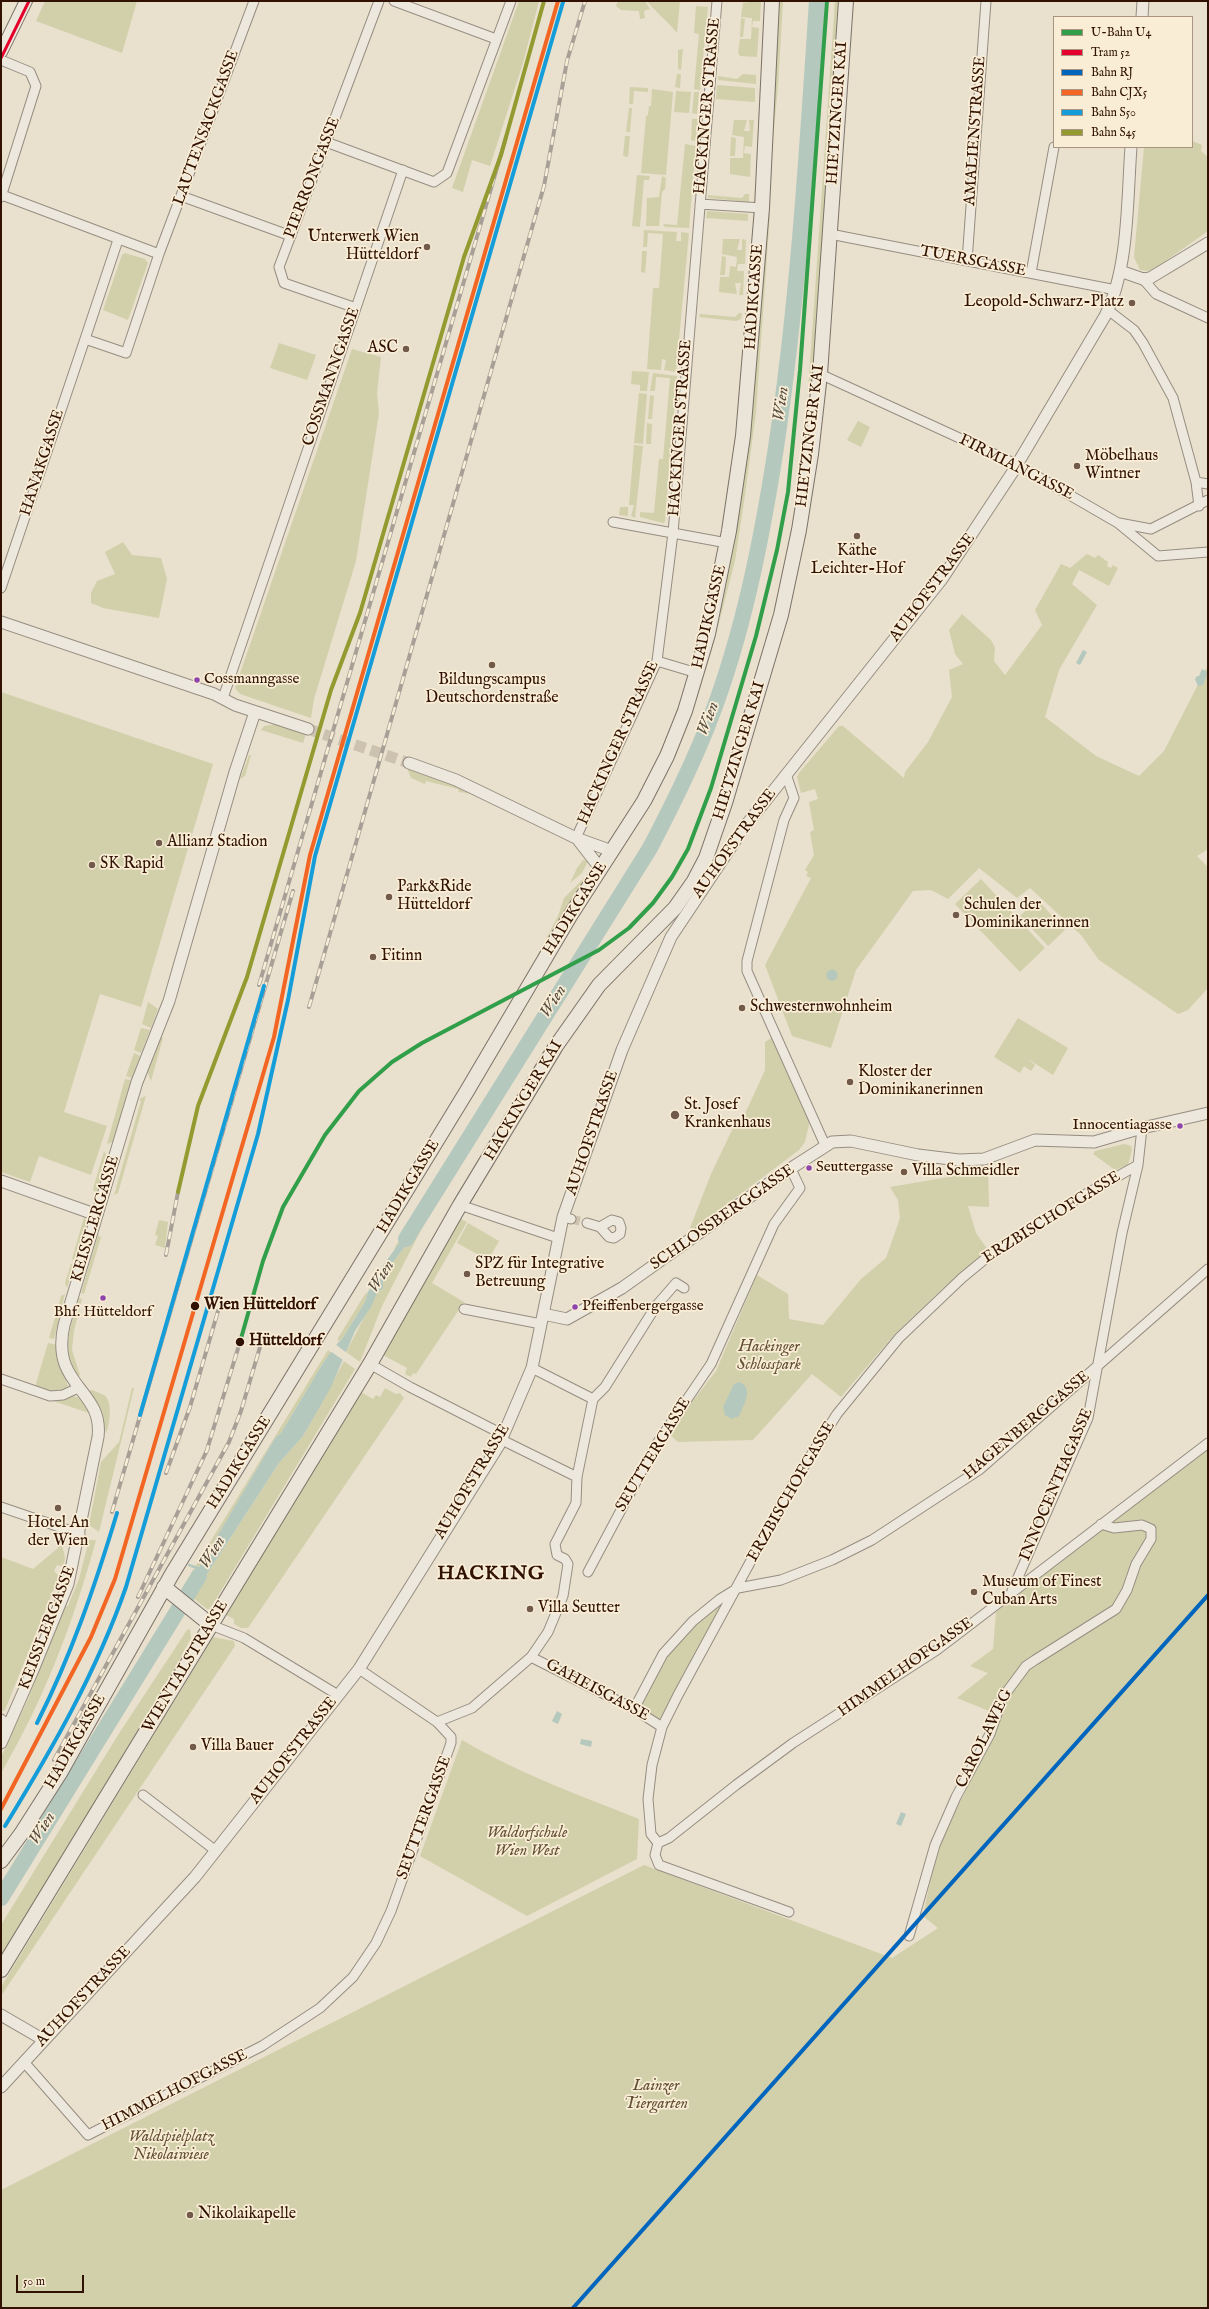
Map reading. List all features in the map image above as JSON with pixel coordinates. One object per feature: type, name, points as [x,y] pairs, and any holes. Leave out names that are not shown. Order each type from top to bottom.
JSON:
[{"type":"main road","points":[[1,52],[26,1]]},
{"type":"main road","name":"HADIKGASSE","points":[[1,1861],[21,1834],[60,1773],[166,1589],[467,1091],[570,916],[644,801],[667,756],[685,711],[697,673],[717,594],[727,543],[743,436],[762,208],[772,1]]},
{"type":"main road","name":"HIETZINGER KAI","points":[[706,858],[725,803],[781,615],[803,507],[811,454],[820,374],[846,1]]},
{"type":"main road","name":"HACKINGER KAI","points":[[370,1364],[460,1206],[569,1027],[599,985],[675,908],[691,885],[706,858]]},
{"type":"main road","name":"WIENTALSTRASSE","points":[[1,1970],[208,1622],[370,1364]]},
{"type":"main road","points":[[166,1589],[208,1622]]},
{"type":"street","name":"LAUTENSACKGASSE","points":[[85,339],[126,353],[159,254],[254,1]]},
{"type":"street","name":"PIERRONGASSE","points":[[356,308],[284,283],[279,267],[378,1]]},
{"type":"street","points":[[394,1],[496,39]]},
{"type":"street","points":[[326,142],[434,182],[447,173],[510,1]]},
{"type":"street","name":"HACKINGER STRASSE","points":[[576,838],[657,661],[674,533],[717,1]]},
{"type":"street","name":"AMALIENSTRASSE","points":[[967,261],[986,1]]},
{"type":"street","points":[[1142,16],[1143,1]]},
{"type":"street","points":[[1,60],[30,72],[36,86],[1,196],[159,254]]},
{"type":"street","points":[[1031,273],[1054,148]]},
{"type":"street","name":"AUHOFSTRASSE","points":[[1,2087],[196,1877],[359,1669],[503,1438],[532,1368],[558,1238],[567,1218],[622,1050],[671,938],[743,829],[942,579],[977,528],[1108,310],[1116,290],[1120,271],[1131,148]]},
{"type":"street","name":"COSSMANNGASSE","points":[[223,698],[403,170]]},
{"type":"street","points":[[181,196],[291,236]]},
{"type":"street","points":[[700,204],[762,208]]},
{"type":"street","name":"TUERSGASSE","points":[[830,234],[1116,290]]},
{"type":"street","name":"HANAKGASSE","points":[[1,588],[118,240]]},
{"type":"street","points":[[1143,279],[1153,277],[1208,243]]},
{"type":"street","points":[[1120,271],[1143,279],[1156,294],[1208,318]]},
{"type":"street","points":[[1108,310],[1137,334],[1173,398],[1196,482],[1199,506]]},
{"type":"street","name":"FIRMIANGASSE","points":[[820,374],[1016,464],[1118,523],[1158,556],[1164,557],[1208,552]]},
{"type":"street","points":[[1196,482],[1208,484]]},
{"type":"street","points":[[1144,546],[1145,536],[1151,529],[1199,506],[1208,500]]},
{"type":"street","points":[[613,522],[727,543]]},
{"type":"street","points":[[1118,523],[1151,529]]},
{"type":"street","points":[[1,622],[223,698],[256,712],[308,729]]},
{"type":"street","points":[[657,661],[697,673]]},
{"type":"street","name":"KEISSLERGASSE","points":[[1,1743],[5,1722],[66,1591],[80,1534],[99,1424],[92,1405],[78,1388],[64,1366],[61,1347],[62,1336],[139,1078],[169,1001],[235,772],[256,712]]},
{"type":"street","points":[[409,763],[456,780],[576,838],[612,851]]},
{"type":"street","points":[[786,774],[794,798],[784,820],[747,961],[747,971],[826,1145]]},
{"type":"street","points":[[576,838],[589,852],[600,868]]},
{"type":"street","points":[[1142,1128],[1208,1113]]},
{"type":"street","name":"SCHLOSSBERGGASSE","points":[[542,1319],[567,1319],[637,1279],[826,1145],[851,1141],[918,1156],[972,1160],[991,1158],[1035,1140],[1094,1142],[1142,1128]]},
{"type":"street","name":"ERZBISCHOFGASSE","points":[[658,1843],[651,1834],[648,1799],[652,1765],[662,1727],[791,1487],[838,1414],[899,1338],[962,1278],[985,1259],[1077,1199],[1138,1165],[1142,1128]]},
{"type":"street","name":"INNOCENTIAGASSE","points":[[1011,1592],[1088,1418],[1122,1233],[1138,1165]]},
{"type":"street","name":"SEUTTERGASSE","points":[[588,1572],[654,1448],[711,1364],[722,1344],[774,1224],[800,1188],[791,1169]]},
{"type":"street","points":[[1,1181],[97,1215]]},
{"type":"street","points":[[460,1206],[558,1238]]},
{"type":"street","points":[[587,1223],[600,1226]]},
{"type":"street","name":"HAGENBERGGASSE","points":[[738,1588],[781,1580],[832,1560],[872,1540],[979,1470],[1208,1269]]},
{"type":"street","points":[[437,1722],[472,1708],[531,1657],[548,1632],[563,1596],[568,1564],[565,1559],[557,1555],[555,1544],[576,1503],[577,1477],[593,1399],[605,1387],[656,1306],[676,1283],[684,1288]]},
{"type":"street","points":[[464,1309],[542,1319]]},
{"type":"street","points":[[370,1364],[503,1438],[577,1477]]},
{"type":"street","points":[[532,1368],[593,1399]]},
{"type":"street","points":[[1,1379],[50,1396],[63,1395],[78,1388]]},
{"type":"street","name":"HIMMELHOFGASSE","points":[[658,1843],[669,1838],[736,1785],[794,1743],[937,1650],[1208,1443]]},
{"type":"street","points":[[5,1509],[80,1534]]},
{"type":"street","name":"CAROLAWEG","points":[[909,1936],[934,1845],[956,1797],[990,1734],[1003,1697],[1015,1679],[1035,1660],[1116,1610],[1136,1564],[1151,1539],[1151,1529],[1142,1525],[1114,1528],[1101,1524]]},
{"type":"street","name":"ERZBISCHOFGASSE","points":[[634,1709],[663,1654],[693,1621],[738,1588]]},
{"type":"street","points":[[208,1622],[244,1638],[338,1695]]},
{"type":"street","name":"GAHEISGASSE","points":[[531,1657],[634,1709],[662,1727]]},
{"type":"street","name":"SEUTTERGASSE","points":[[262,2046],[320,2008],[353,1977],[376,1943],[391,1911],[451,1743],[451,1736],[437,1722],[359,1669]]},
{"type":"street","points":[[143,1795],[216,1851]]},
{"type":"street","points":[[658,1843],[655,1854],[659,1865],[789,1912]]},
{"type":"street","points":[[1,2015],[44,2040]]},
{"type":"street","name":"HIMMELHOFGASSE","points":[[24,2062],[88,2135],[262,2046]]},
{"type":"green space","points":[[45,1],[137,1],[122,53],[36,21]]},
{"type":"green space","points":[[519,1],[539,1],[523,63],[490,166],[472,160],[463,192],[452,188]]},
{"type":"green space","points":[[618,1],[645,1],[650,9],[644,11],[645,18],[640,19],[639,11],[621,10],[616,6]]},
{"type":"green space","points":[[647,1],[680,1],[677,33],[652,7]]},
{"type":"green space","points":[[761,1],[760,21],[753,21],[752,27],[759,28],[757,57],[740,56],[738,53],[740,39],[751,39],[752,18],[741,17],[743,3]]},
{"type":"green space","points":[[777,1],[783,1],[778,87],[767,200]]},
{"type":"green space","points":[[835,1],[838,1],[812,393],[808,392]]},
{"type":"green space","points":[[696,6],[708,7],[700,90],[694,89],[699,34],[694,33]]},
{"type":"green space","points":[[741,18],[745,19],[743,37],[740,37]]},
{"type":"green space","points":[[683,49],[681,70],[678,69],[678,50]]},
{"type":"green space","points":[[677,74],[681,74],[680,88],[675,87]]},
{"type":"green space","points":[[743,74],[756,75],[756,84],[718,80],[718,76],[737,79]]},
{"type":"green space","points":[[717,85],[755,88],[755,102],[716,99]]},
{"type":"green space","points":[[630,87],[648,88],[648,92],[634,91],[633,104],[629,104]]},
{"type":"green space","points":[[652,89],[673,92],[666,175],[641,173],[646,116],[648,115],[649,106],[651,106]]},
{"type":"green space","points":[[676,91],[691,92],[689,113],[674,112]]},
{"type":"green space","points":[[694,92],[699,92],[697,114],[692,113]]},
{"type":"green space","points":[[629,108],[632,108],[630,132],[626,132]]},
{"type":"green space","points":[[692,119],[698,119],[696,141],[691,140]]},
{"type":"green space","points":[[734,120],[747,120],[744,131],[750,131],[749,120],[754,120],[752,147],[745,146],[744,153],[751,154],[750,177],[730,174],[730,158],[743,158],[744,137],[732,135]]},
{"type":"green space","points":[[625,136],[630,136],[628,157],[623,156]]},
{"type":"green space","points":[[731,137],[736,138],[735,156],[730,156]]},
{"type":"green space","points":[[1193,141],[1202,145],[1201,151],[1208,157],[1208,231],[1149,271],[1140,270],[1134,257],[1144,148],[1193,148]]},
{"type":"green space","points":[[685,144],[696,146],[689,228],[665,227],[663,224],[677,225]]},
{"type":"green space","points":[[637,175],[650,176],[649,180],[644,180],[640,227],[632,226]]},
{"type":"green space","points":[[662,176],[666,178],[665,189],[662,192],[659,226],[646,226],[647,198],[659,197]]},
{"type":"green space","points":[[745,194],[749,194],[749,202],[708,198],[708,195],[742,198]]},
{"type":"green space","points":[[707,211],[748,214],[748,221],[706,218]]},
{"type":"green space","points":[[766,214],[770,214],[756,412],[745,495],[735,561],[712,650],[695,705],[693,703],[705,667],[724,585]]},
{"type":"green space","points":[[644,230],[677,232],[676,241],[681,241],[681,232],[689,233],[676,372],[664,370],[666,360],[662,359],[661,370],[647,369],[653,288],[659,288],[663,234],[648,233],[647,247],[643,247]]},
{"type":"green space","points":[[723,239],[740,239],[737,250],[742,250],[742,239],[746,240],[745,264],[738,264],[737,271],[744,271],[743,295],[739,295],[741,283],[735,283],[737,294],[719,292],[720,277],[729,277],[730,266],[736,267],[737,257],[722,254]]},
{"type":"green space","points":[[642,251],[647,251],[645,273],[641,272]]},
{"type":"green space","points":[[125,253],[145,259],[148,263],[128,320],[103,310],[122,255]]},
{"type":"green space","points":[[722,256],[726,257],[725,275],[720,275]]},
{"type":"green space","points":[[739,313],[742,313],[741,319],[736,321],[699,317],[700,314],[735,317]]},
{"type":"green space","points":[[279,343],[316,355],[307,380],[270,368]]},
{"type":"green space","points":[[352,349],[381,357],[377,393],[379,413],[356,561],[314,699],[311,718],[240,694],[235,688]]},
{"type":"green space","points":[[632,371],[649,372],[647,391],[640,391],[640,385],[631,384]]},
{"type":"green space","points":[[653,373],[677,376],[665,522],[663,523],[640,517],[640,512],[654,513],[659,459],[663,459],[670,378],[656,377],[655,391],[650,391]]},
{"type":"green space","points":[[639,393],[647,394],[643,444],[634,443]]},
{"type":"green space","points":[[650,395],[654,396],[652,419],[648,419]]},
{"type":"green space","points":[[858,421],[870,427],[861,447],[847,440]]},
{"type":"green space","points":[[647,423],[652,424],[651,444],[646,444]]},
{"type":"green space","points":[[634,445],[643,446],[635,518],[631,516],[634,505],[629,505]]},
{"type":"green space","points":[[620,507],[628,507],[628,516],[619,515]]},
{"type":"green space","points":[[123,542],[132,555],[161,558],[167,579],[159,618],[103,608],[91,603],[91,593],[97,581],[115,574],[105,552]]},
{"type":"green space","points":[[1087,554],[1095,558],[1098,555],[1108,562],[1107,566],[1111,568],[1113,565],[1118,568],[1109,586],[1079,570],[1072,584],[1097,605],[1059,670],[1045,717],[1096,756],[1139,776],[1164,751],[1208,665],[1208,849],[1197,856],[1208,867],[1208,988],[1188,1010],[1178,1014],[1099,960],[1081,935],[1030,888],[1017,898],[979,868],[948,899],[931,890],[913,891],[856,970],[831,1048],[792,1036],[765,965],[811,878],[806,876],[808,872],[805,870],[814,855],[810,832],[814,830],[809,802],[818,799],[815,789],[801,793],[797,777],[799,773],[839,726],[843,726],[904,778],[905,772],[928,742],[952,697],[949,670],[963,664],[955,654],[949,630],[962,614],[991,640],[995,648],[994,661],[1005,675],[1042,625],[1035,610],[1061,564],[1070,568]]},
{"type":"green space","name":"SK Rapid","points":[[1,692],[213,764],[141,1007],[100,994],[64,1112],[107,1126],[91,1175],[39,1156],[30,1182],[1,1172]]},
{"type":"green space","points":[[277,724],[306,734],[303,743],[261,730],[264,726]]},
{"type":"green space","points":[[249,755],[251,755],[245,776],[240,779]]},
{"type":"green space","points":[[407,768],[446,781],[472,794],[459,792],[458,789],[426,781],[425,784],[411,778]]},
{"type":"green space","points":[[583,860],[588,861],[582,873],[570,883],[577,868]]},
{"type":"green space","points":[[588,874],[590,874],[540,958],[537,956],[558,916],[564,898]]},
{"type":"green space","points":[[981,879],[1045,948],[1020,972],[955,904]]},
{"type":"green space","points":[[1037,899],[1065,930],[1048,946],[1020,916]]},
{"type":"green space","points":[[148,1002],[158,1009],[151,1028],[142,1024]]},
{"type":"green space","points":[[1018,1018],[1068,1048],[1053,1075],[1028,1059],[1035,1065],[1031,1071],[1024,1066],[1020,1073],[994,1057]]},
{"type":"green space","points":[[141,1028],[150,1030],[141,1053],[134,1050]]},
{"type":"green space","points":[[161,1037],[163,1038],[151,1081],[147,1071]]},
{"type":"green space","points":[[773,1037],[810,1120],[805,1142],[799,1150],[694,1229],[690,1228],[711,1174],[734,1126],[742,1119],[765,1070],[765,1042]]},
{"type":"green space","points":[[134,1053],[140,1056],[132,1078],[126,1076]]},
{"type":"green space","points":[[125,1079],[131,1080],[113,1142],[107,1144]]},
{"type":"green space","points":[[146,1096],[118,1193],[114,1195],[141,1101],[139,1099]]},
{"type":"green space","points":[[1124,1144],[1131,1146],[1132,1150],[1128,1165],[1115,1170],[1093,1154],[1095,1151]]},
{"type":"green space","points":[[104,1151],[108,1158],[98,1190],[95,1193],[93,1189]]},
{"type":"green space","name":"Hackinger Schlosspark","points":[[988,1166],[989,1207],[968,1206],[976,1233],[988,1250],[944,1287],[893,1336],[841,1397],[812,1374],[753,1440],[678,1442],[668,1433],[716,1371],[757,1275],[788,1294],[789,1319],[823,1325],[861,1279],[886,1258],[900,1218],[898,1200],[890,1187],[967,1174],[967,1167]]},
{"type":"green space","points":[[84,1217],[88,1223],[75,1260],[72,1259]]},
{"type":"green space","points":[[459,1218],[467,1222],[432,1283],[464,1302],[416,1374],[413,1373],[411,1377],[405,1374],[407,1368],[383,1355]]},
{"type":"green space","points":[[159,1220],[168,1222],[165,1248],[155,1245],[158,1236],[155,1235]]},
{"type":"green space","points":[[409,1223],[410,1228],[396,1249],[394,1249]]},
{"type":"green space","points":[[468,1223],[499,1241],[488,1260],[457,1243]]},
{"type":"green space","points":[[421,1230],[382,1306],[360,1362],[346,1352],[378,1291],[383,1289],[383,1283],[394,1261],[416,1232]]},
{"type":"green space","points":[[98,1235],[101,1237],[84,1294],[81,1293]]},
{"type":"green space","points":[[71,1264],[74,1265],[67,1288],[65,1283]]},
{"type":"green space","points":[[368,1292],[365,1302],[342,1339],[338,1341],[338,1338],[365,1294]]},
{"type":"green space","points":[[65,1294],[54,1339],[49,1338],[61,1296]]},
{"type":"green space","points":[[79,1298],[82,1299],[74,1331],[72,1350],[80,1375],[77,1377],[69,1357],[68,1347],[70,1328]]},
{"type":"green space","points":[[48,1343],[57,1345],[61,1368],[68,1386],[64,1391],[51,1392],[35,1387]]},
{"type":"green space","points":[[328,1350],[332,1353],[323,1363],[281,1433],[275,1438],[185,1591],[182,1588]]},
{"type":"green space","points":[[344,1361],[355,1369],[210,1609],[207,1609],[192,1597],[279,1463],[303,1436]]},
{"type":"green space","points":[[132,1388],[134,1388],[99,1532],[89,1525],[101,1462],[119,1442]]},
{"type":"green space","points":[[385,1388],[396,1394],[400,1393],[404,1398],[248,1628],[241,1628],[234,1624],[234,1619],[226,1615],[361,1392],[373,1399],[376,1395],[380,1397]]},
{"type":"green space","points":[[92,1390],[104,1395],[109,1402],[109,1425],[106,1433],[102,1413],[89,1391]]},
{"type":"green space","points":[[73,1396],[80,1398],[92,1414],[53,1401]]},
{"type":"green space","name":"Lainzer Tiergarten","points":[[1208,1448],[1208,2308],[1,2308],[1,2190],[644,1865],[892,1958],[938,1928],[923,1916],[930,1881],[940,1847],[947,1830],[987,1749],[999,1715],[957,1698],[988,1673],[970,1666],[993,1649],[996,1612]]},
{"type":"green space","points":[[59,1540],[65,1560],[62,1566],[57,1565],[54,1571],[59,1576],[5,1710],[3,1711],[1,1710],[1,1557],[33,1569],[58,1548]]},
{"type":"green space","points":[[89,1540],[96,1540],[68,1630],[31,1717],[1,1773],[1,1757],[28,1699],[64,1606],[68,1606],[79,1579]]},
{"type":"green space","points":[[725,1598],[660,1719],[655,1719],[640,1710],[646,1692],[663,1661],[685,1634]]},
{"type":"green space","points":[[190,1629],[191,1638],[172,1674],[1,1957],[1,1925],[118,1735],[187,1630]]},
{"type":"green space","points":[[213,1637],[234,1641],[235,1646],[1,1996],[1,1987]]},
{"type":"green space","name":"Waldorfschule Wien West","points":[[462,1740],[527,1773],[639,1819],[637,1859],[527,1916],[420,1856]]},
{"type":"water","points":[[1083,650],[1087,652],[1080,665],[1076,663]]},
{"type":"water","points":[[1202,669],[1208,672],[1203,685],[1198,686],[1195,679],[1199,676]]},
{"type":"water","points":[[830,970],[834,970],[836,971],[836,979],[830,980],[827,977],[827,973]]},
{"type":"water","points":[[410,1220],[422,1225],[423,1227],[416,1232],[394,1261],[383,1282],[383,1289],[378,1291],[371,1307],[355,1331],[331,1387],[303,1436],[279,1463],[192,1597],[185,1591],[275,1438],[281,1433],[323,1363],[342,1339],[365,1302],[368,1292],[382,1267],[410,1228]]},
{"type":"water","points":[[739,1382],[744,1385],[747,1393],[739,1416],[732,1419],[725,1415],[723,1407],[734,1384]]},
{"type":"water","points":[[557,1711],[562,1714],[558,1724],[552,1721]]},
{"type":"water","points":[[581,1739],[592,1741],[591,1747],[580,1744]]},
{"type":"water","points":[[901,1812],[906,1814],[901,1826],[896,1824]]},
{"type":"pier","points":[[335,1344],[347,1353],[346,1362],[330,1351]]},
{"type":"waterway","name":"Wien","points":[[406,1239],[650,848],[690,767],[711,717],[733,653],[750,587],[764,521],[783,398],[801,228],[817,1]]},
{"type":"waterway","points":[[189,1565],[200,1569]]},
{"type":"waterway","name":"Wien","points":[[1,1898],[199,1576]]},
{"type":"tunnel","points":[[308,729],[409,763]]},
{"type":"tunnel","points":[[571,1219],[587,1223]]},
{"type":"railway","points":[[309,1007],[544,186],[567,61],[585,1]]},
{"type":"railway","points":[[259,985],[506,137]]},
{"type":"railway","points":[[112,1512],[293,891]]},
{"type":"railway","points":[[166,1255],[178,1192]]},
{"type":"railway","points":[[166,1473],[190,1407],[218,1311]]},
{"type":"railway","points":[[206,1453],[240,1342]]},
{"type":"railway","points":[[54,1760],[229,1442],[241,1411],[260,1347]]},
{"type":"railway","points":[[138,1597],[208,1448]]},
{"type":"metro line","name":"U4","points":[[240,1342],[263,1261],[283,1207],[325,1135],[359,1091],[392,1062],[422,1043],[599,950],[629,928],[653,903],[672,877],[688,849],[711,788],[756,636],[777,550],[788,492],[800,370],[827,1]]},
{"type":"tram line","name":"52","points":[[1,58],[29,1]]},
{"type":"rail line","name":"S45","points":[[178,1192],[198,1106],[247,977],[331,690],[360,613],[464,257],[501,155],[544,1]]},
{"type":"rail line","name":"CJX5","points":[[1,1809],[91,1637],[115,1579],[274,1037],[310,855],[558,1]]},
{"type":"rail line","name":"S50","points":[[5,1826],[40,1768],[72,1710],[101,1650],[126,1587],[258,1134],[288,1000],[315,856],[563,2]]},
{"type":"rail line","name":"S50","points":[[140,1415],[264,986]]},
{"type":"rail line","name":"S50","points":[[37,1723],[61,1672],[82,1620],[117,1513]]},
{"type":"rail line","name":"RJ","points":[[573,2308],[1208,1595]]},
{"type":"place","name":"Unterwerk Wien Hütteldorf","points":[[427,247]]},
{"type":"place","name":"Leopold-Schwarz-Platz","points":[[1132,303]]},
{"type":"place","name":"ASC","points":[[406,349]]},
{"type":"place","name":"Möbelhaus Wintner","points":[[1077,466]]},
{"type":"place","name":"Käthe Leichter-Hof","points":[[857,536]]},
{"type":"place","name":"Bildungscampus Deutschordenstraße","points":[[492,665]]},
{"type":"place","name":"Cossmanngasse","points":[[197,680]]},
{"type":"place","name":"Allianz Stadion","points":[[159,843]]},
{"type":"place","name":"SK Rapid","points":[[92,865]]},
{"type":"place","name":"Park&Ride Hütteldorf","points":[[389,897]]},
{"type":"place","name":"Schulen der Dominikanerinnen","points":[[956,915]]},
{"type":"place","name":"Fitinn","points":[[373,957]]},
{"type":"place","name":"Schwesternwohnheim","points":[[742,1008]]},
{"type":"place","name":"Kloster der Dominikanerinnen","points":[[850,1082]]},
{"type":"place","name":"St. Josef Krankenhaus","points":[[675,1115]]},
{"type":"place","name":"Innocentiagasse","points":[[1180,1126]]},
{"type":"place","name":"Seuttergasse","points":[[809,1168]]},
{"type":"place","name":"Villa Schmeidler","points":[[904,1172]]},
{"type":"place","name":"SPZ für Integrative Betreuung","points":[[467,1274]]},
{"type":"place","name":"Bhf. Hütteldorf","points":[[103,1298]]},
{"type":"place","name":"Wien Hütteldorf","points":[[195,1306]]},
{"type":"place","name":"Pfeiffenbergergasse","points":[[575,1307]]},
{"type":"place","name":"Hütteldorf","points":[[240,1342]]},
{"type":"place","name":"Hotel An der Wien","points":[[58,1508]]},
{"type":"place","name":"Museum of Finest Cuban Arts","points":[[974,1592]]},
{"type":"place","name":"Villa Seutter","points":[[530,1609]]},
{"type":"place","name":"Villa Bauer","points":[[193,1747]]},
{"type":"place","name":"Nikolaikapelle","points":[[190,2215]]},
{"type":"district","name":"HACKING","points":[[491,1575]]},
{"type":"park label","name":"Waldspielplatz Nikolaiwiese","points":[[171,2147]]}]
